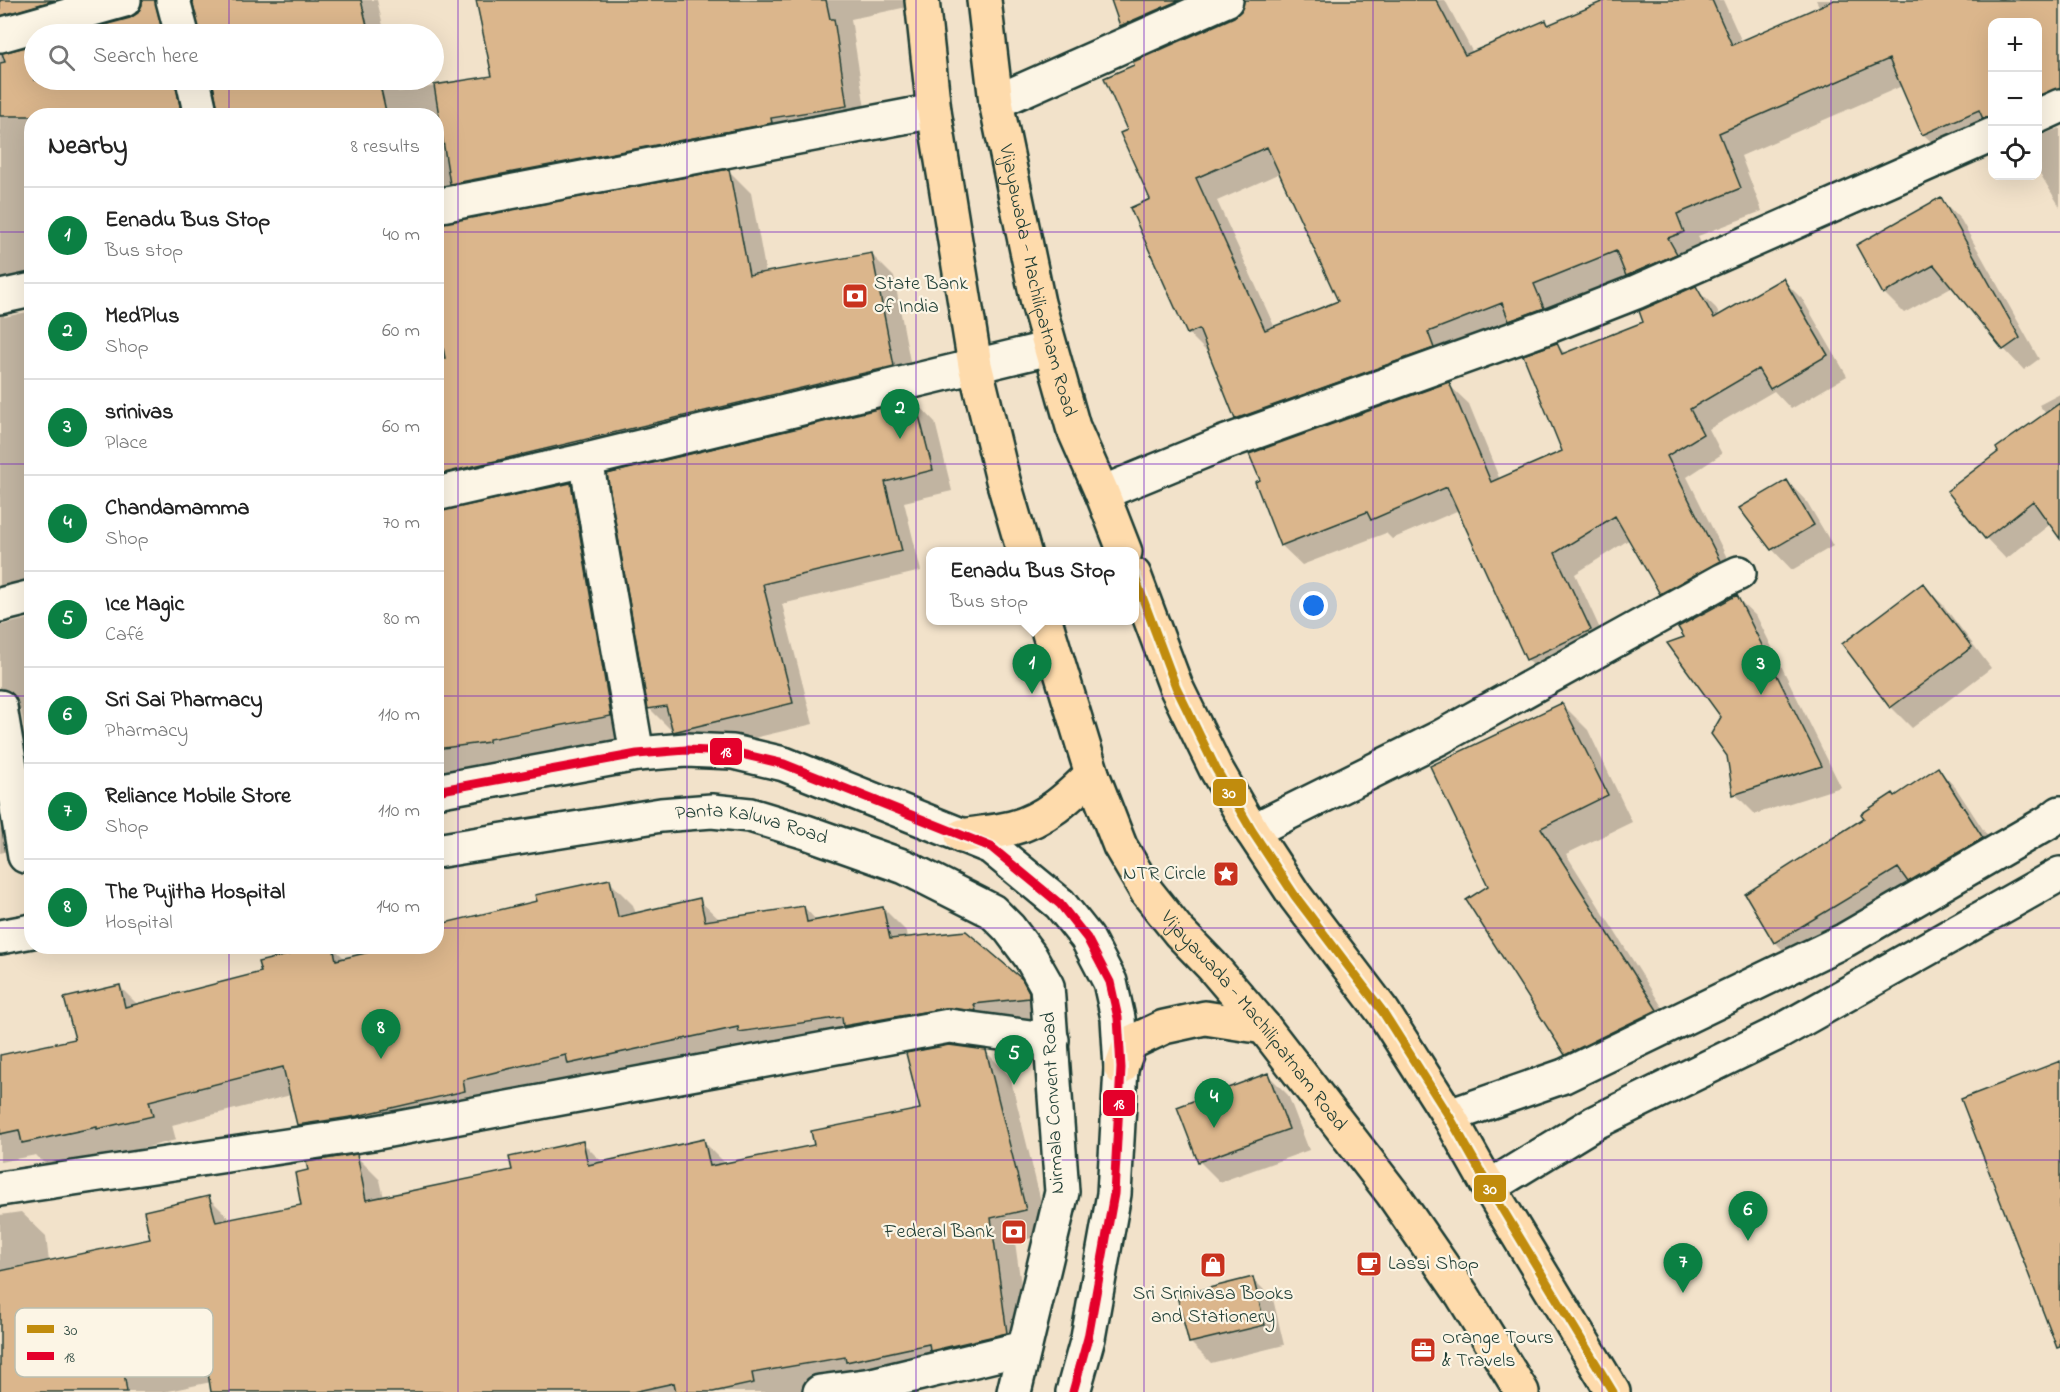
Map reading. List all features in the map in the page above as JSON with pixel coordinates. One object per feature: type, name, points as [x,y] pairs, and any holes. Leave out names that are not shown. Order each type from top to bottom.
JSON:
[{"type":"highway","points":[[922,0],[934,111],[975,365],[1003,480],[1023,547]]},
{"type":"highway","name":"Vijayawada - Machilipatnam Road","points":[[984,0],[996,102],[1038,303],[1073,427],[1123,547]]},
{"type":"highway","points":[[1139,588],[1176,687],[1216,769],[1252,831],[1295,896],[1383,1012],[1449,1116],[1489,1187],[1614,1392]]},
{"type":"highway","name":"Vijayawada - Machilipatnam Road","points":[[1046,625],[1092,774],[1120,846],[1147,892],[1179,932],[1212,966],[1264,1027],[1392,1193],[1462,1296],[1522,1392]]},
{"type":"highway","points":[[962,836],[1013,828],[1041,817],[1064,801],[1092,774]]},
{"type":"highway","points":[[1121,1068],[1130,1043],[1164,1028],[1205,1018],[1264,1027]]},
{"type":"street","points":[[39,24],[124,0]]},
{"type":"street","points":[[173,0],[179,24]]},
{"type":"street","points":[[996,102],[1226,0]]},
{"type":"street","points":[[0,35],[24,28]]},
{"type":"street","points":[[195,90],[199,108]]},
{"type":"street","points":[[2042,114],[2060,106]]},
{"type":"street","points":[[444,204],[934,111]]},
{"type":"street","points":[[1102,493],[1221,444],[1544,328],[1636,292],[1988,137]]},
{"type":"street","points":[[0,297],[24,292]]},
{"type":"street","points":[[444,492],[1050,348]]},
{"type":"street","points":[[586,460],[637,754]]},
{"type":"street","points":[[1252,831],[1439,738],[1739,573]]},
{"type":"street","points":[[0,605],[24,599]]},
{"type":"street","points":[[0,707],[19,857]]},
{"type":"street","points":[[444,790],[637,754],[686,750],[733,752],[784,764],[991,847],[1060,904],[1087,938],[1110,982],[1118,1018],[1121,1068],[1114,1194],[1088,1338],[1073,1392]]},
{"type":"street","name":"Panta Kaluva Road","points":[[444,850],[661,815],[712,811],[750,815],[905,867],[953,890],[992,911],[1009,928],[1030,956]]},
{"type":"street","points":[[1449,1116],[1564,1076],[1845,940],[2050,821],[2060,813]]},
{"type":"street","points":[[1489,1187],[1594,1123],[1776,1034],[2060,874]]},
{"type":"street","points":[[0,937],[24,932]]},
{"type":"street","name":"Nirmala Convent Road","points":[[1014,1392],[1062,1192],[1047,987],[1030,956]]},
{"type":"street","points":[[0,1189],[373,1133],[949,1026],[1052,1040]]},
{"type":"street","points":[[820,1392],[872,1384],[1024,1348]]},
{"type":"building","points":[[0,0],[55,0],[0,16]]},
{"type":"building","points":[[142,0],[155,0],[161,24],[108,24],[130,18],[138,13]]},
{"type":"building","points":[[192,0],[361,0],[367,24],[198,24]]},
{"type":"building","points":[[476,0],[826,0],[830,19],[834,19],[847,106],[771,118],[772,123],[450,184],[444,147],[444,108],[438,108],[435,90],[444,90],[444,83],[492,76]]},
{"type":"building","points":[[1111,0],[1180,0],[1120,26]]},
{"type":"building","points":[[1244,0],[1436,0],[1465,55],[1546,20],[1548,25],[1606,0],[1712,0],[1732,45],[1834,0],[2060,0],[2060,88],[2042,94],[2042,18],[1988,18],[1988,118],[1983,119],[1979,110],[1922,135],[1889,59],[1719,133],[1741,188],[1677,214],[1684,232],[1668,238],[1677,254],[1626,276],[1616,251],[1534,284],[1544,308],[1509,321],[1502,303],[1428,332],[1434,348],[1235,419],[1199,329],[1187,334],[1130,208],[1150,199],[1120,133],[1127,130],[1104,78],[1134,65],[1133,62],[1234,17],[1241,11]],"holes":[[[1267,147],[1338,301],[1265,330],[1196,178]]]},
{"type":"building","points":[[24,48],[24,90],[177,90],[180,108],[24,108],[24,116],[0,116],[0,63],[5,62],[2,53]]},
{"type":"building","points":[[214,90],[381,90],[385,108],[217,108]]},
{"type":"building","points":[[729,169],[749,275],[872,253],[894,366],[444,473],[444,222]]},
{"type":"building","points":[[1941,197],[2020,338],[2003,350],[1934,265],[1883,294],[1856,245]]},
{"type":"building","points":[[1783,278],[1828,355],[1770,389],[1758,369],[1690,409],[1703,434],[1667,456],[1720,561],[1660,594],[1615,516],[1555,553],[1591,630],[1526,660],[1447,487],[1371,520],[1367,512],[1280,546],[1255,482],[1260,480],[1249,454],[1449,382],[1491,482],[1562,451],[1523,355],[1557,343],[1562,354],[1643,322],[1639,311],[1696,286],[1714,318]]},
{"type":"building","points":[[915,400],[933,470],[885,482],[902,551],[763,584],[793,703],[673,732],[666,706],[648,709],[607,474]]},
{"type":"building","points":[[2060,403],[2060,539],[2033,501],[1985,539],[1947,491],[1998,452],[1996,448]]},
{"type":"building","points":[[1787,480],[1814,525],[1771,550],[1739,508]]},
{"type":"building","points":[[571,483],[611,716],[489,739],[489,742],[444,748],[444,510]]},
{"type":"building","points":[[1923,583],[1972,647],[1890,708],[1842,644]]},
{"type":"building","points":[[1737,595],[1822,766],[1733,795],[1727,756],[1711,734],[1721,717],[1667,643],[1684,637],[1678,627]]},
{"type":"building","points":[[1562,703],[1608,795],[1541,828],[1657,1010],[1565,1055],[1466,900],[1488,886],[1430,766]]},
{"type":"building","points":[[1938,767],[1983,838],[1908,882],[1898,868],[1774,943],[1745,894],[1864,818],[1861,814],[1893,793],[1895,796]]},
{"type":"building","points":[[610,879],[618,917],[700,898],[705,921],[804,906],[807,922],[883,907],[890,939],[966,931],[1022,979],[1029,992],[1029,998],[974,1004],[976,1011],[946,1008],[843,1026],[842,1017],[739,1032],[738,1027],[568,1064],[566,1055],[463,1080],[465,1091],[357,1116],[297,1125],[283,1067],[149,1101],[153,1116],[22,1143],[19,1130],[0,1134],[0,1055],[75,1039],[64,998],[120,985],[125,1007],[261,972],[258,962],[291,954],[335,954],[336,960],[361,954],[444,954],[444,923],[537,901],[535,895]]},
{"type":"building","points":[[949,1045],[986,1050],[1026,1210],[991,1218],[1007,1333],[930,1351],[929,1344],[846,1362],[845,1357],[752,1373],[754,1383],[713,1392],[676,1392],[674,1383],[633,1392],[211,1392],[209,1377],[213,1377],[213,1308],[15,1308],[15,1377],[125,1377],[127,1392],[0,1392],[0,1271],[150,1239],[144,1211],[209,1196],[216,1222],[301,1205],[295,1173],[308,1170],[306,1162],[357,1154],[366,1200],[512,1170],[509,1157],[583,1141],[588,1165],[704,1139],[710,1166],[814,1145],[811,1131],[920,1109],[906,1053]]},
{"type":"building","points":[[2060,1061],[2060,1347],[2057,1348],[1961,1099]]},
{"type":"building","points":[[1268,1073],[1289,1129],[1198,1162],[1177,1107]]},
{"type":"building","points":[[1253,1277],[1265,1325],[1189,1343],[1177,1296]]},
{"type":"transit line","name":"30","points":[[1139,588],[1176,687],[1216,769],[1252,831],[1295,896],[1383,1012],[1449,1116],[1489,1187],[1613,1392]]},
{"type":"transit line","name":"18","points":[[444,790],[637,754],[686,750],[733,752],[784,764],[991,847],[1060,904],[1087,938],[1110,982],[1118,1018],[1121,1068],[1114,1194],[1088,1338],[1073,1392]]},
{"type":"place","name":"State Bank of India","points":[[855,296]]},
{"type":"place","name":"MedPlus","points":[[900,439]]},
{"type":"place","name":"Eenadu Bus Stop","points":[[1032,694]]},
{"type":"place","name":"srinivas","points":[[1761,695]]},
{"type":"place","name":"NTR Circle","points":[[1226,874]]},
{"type":"place","name":"The Pujitha Hospital","points":[[381,1059]]},
{"type":"place","name":"Ice Magic","points":[[1014,1085]]},
{"type":"place","name":"Chandamamma","points":[[1214,1128]]},
{"type":"place","name":"Federal Bank","points":[[1014,1232]]},
{"type":"place","name":"Sri Sai Pharmacy","points":[[1748,1241]]},
{"type":"place","name":"Lassi Shop","points":[[1369,1264]]},
{"type":"place","name":"Sri Srinivasa Books and Stationery","points":[[1213,1265]]},
{"type":"place","name":"Reliance Mobile Store","points":[[1683,1293]]},
{"type":"place","name":"Orange Tours & Travels","points":[[1423,1350]]}]
